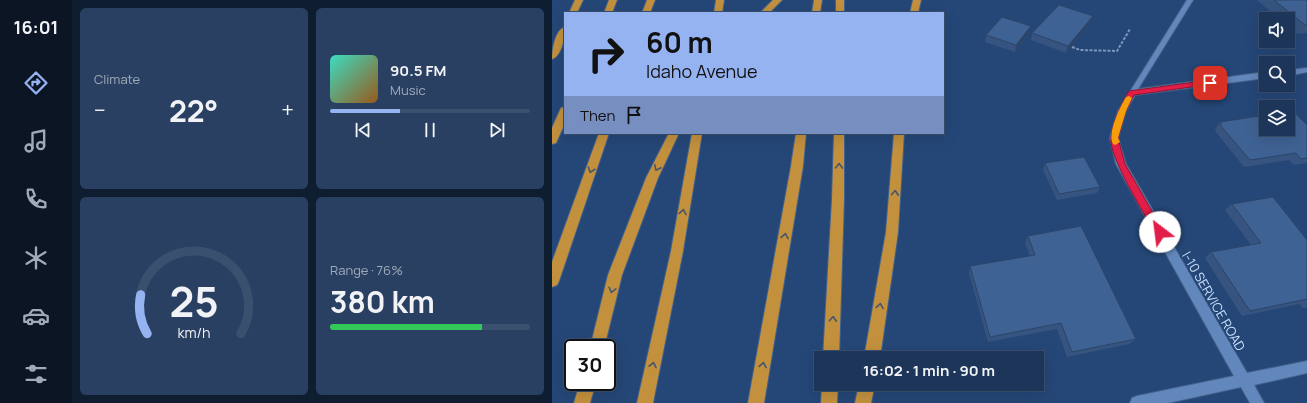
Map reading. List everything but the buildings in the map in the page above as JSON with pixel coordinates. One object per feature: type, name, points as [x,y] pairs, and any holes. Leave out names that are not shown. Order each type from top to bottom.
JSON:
[{"type":"highway","points":[[574,12],[580,0]]},
{"type":"highway","points":[[608,12],[613,0]]},
{"type":"highway","points":[[646,12],[651,0]]},
{"type":"highway","points":[[718,12],[720,0]]},
{"type":"highway","points":[[765,12],[778,0]]},
{"type":"highway","points":[[816,12],[818,0]]},
{"type":"highway","points":[[840,0],[840,12]]},
{"type":"highway","points":[[914,12],[917,0]]},
{"type":"highway","points":[[552,56],[564,32]]},
{"type":"highway","points":[[552,140],[564,112]]},
{"type":"highway","points":[[552,281],[604,134]]},
{"type":"highway","points":[[599,339],[615,275],[652,178],[674,134]]},
{"type":"highway","points":[[645,403],[677,251],[697,134]]},
{"type":"highway","points":[[756,403],[797,166],[801,134]]},
{"type":"highway","points":[[831,351],[838,199],[839,134]]},
{"type":"highway","points":[[873,351],[892,232],[899,134]]},
{"type":"highway","points":[[582,403],[585,391]]},
{"type":"highway","points":[[829,403],[830,391]]},
{"type":"highway","points":[[863,403],[866,391]]},
{"type":"street","name":"I-10 SERVICE ROAD","points":[[1190,0],[1122,111],[1114,138],[1121,164],[1258,403]]},
{"type":"street","points":[[1295,72],[1307,70]]},
{"type":"street","points":[[1132,93],[1259,77]]},
{"type":"street","points":[[1137,403],[1307,367]]},
{"type":"path","points":[[1072,47],[1080,50],[1117,51],[1130,29]]},
{"type":"slow traffic","points":[[1115,142],[1114,138],[1122,111],[1129,98]]},
{"type":"route","points":[[1160,232],[1121,164],[1114,138],[1122,111],[1132,93],[1210,83]]}]
